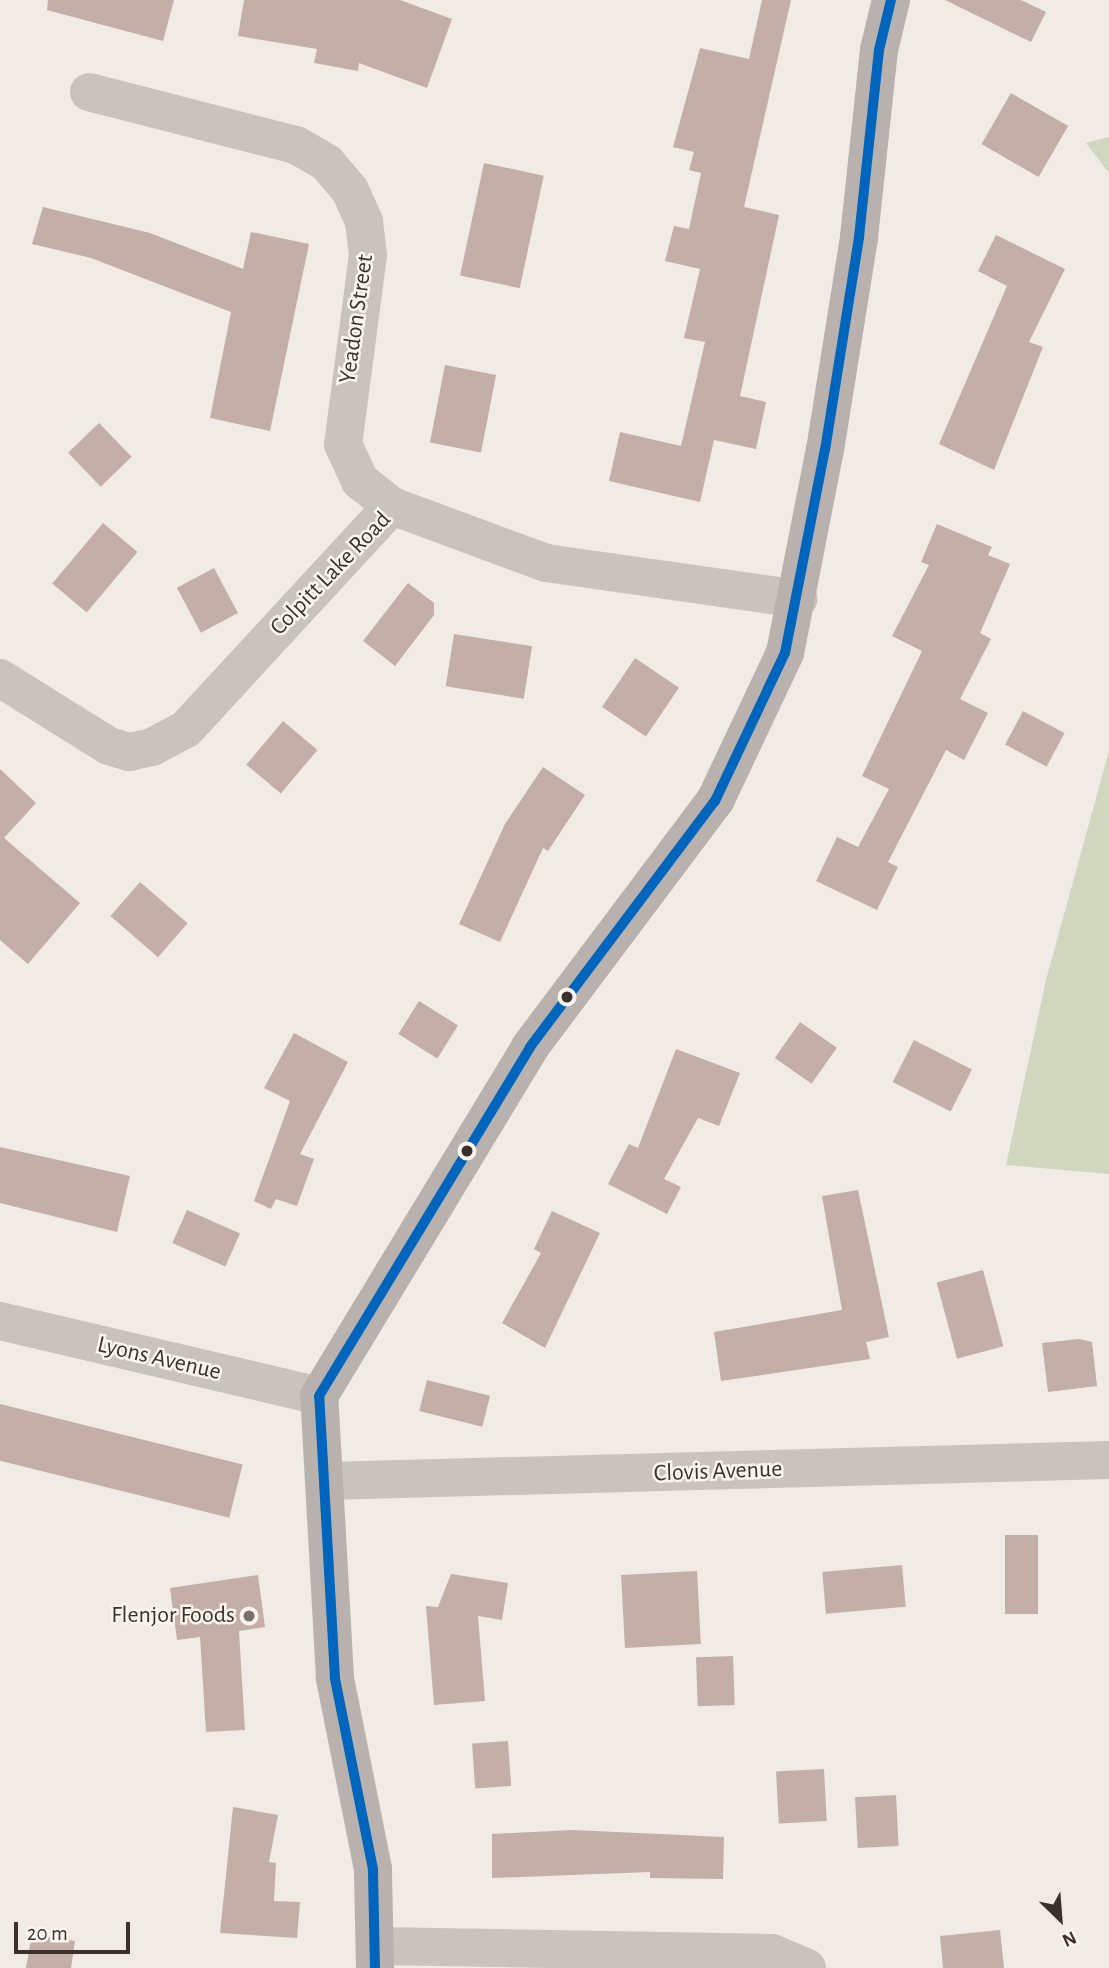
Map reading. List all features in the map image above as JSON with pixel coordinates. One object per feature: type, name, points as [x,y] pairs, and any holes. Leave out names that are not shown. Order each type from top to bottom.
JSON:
[{"type":"main road","points":[[375,1957],[373,1869],[335,1678],[326,1583],[327,1480],[319,1396],[530,1047],[715,801],[785,653],[798,599],[891,0]]},
{"type":"street","name":"Yeadon Street","points":[[89,92],[296,145],[327,163],[350,190],[364,222],[368,255],[343,444],[360,481],[392,506]]},
{"type":"street","name":"Colpitt Lake Road","points":[[0,678],[109,746],[129,752],[152,747],[186,729],[392,506],[546,563],[798,599]]},
{"type":"street","name":"Lyons Avenue","points":[[0,1321],[319,1396]]},
{"type":"street","name":"Clovis Avenue","points":[[327,1480],[1109,1460]]},
{"type":"street","points":[[375,1957],[772,1953],[807,1968]]},
{"type":"green space","points":[[1109,137],[1109,173],[1086,143]]},
{"type":"green space","points":[[1109,751],[1109,1174],[1006,1165],[1046,980]]},
{"type":"building","points":[[48,0],[174,0],[163,41],[47,10]]},
{"type":"building","points":[[244,0],[400,0],[452,19],[427,88],[359,63],[358,71],[314,63],[317,49],[238,36]]},
{"type":"building","points":[[762,0],[791,0],[744,207],[779,215],[740,396],[766,402],[756,449],[714,440],[700,502],[609,481],[620,432],[681,446],[705,342],[684,338],[700,269],[665,261],[674,226],[689,229],[701,173],[689,170],[694,152],[673,147],[700,48],[749,59]]},
{"type":"building","points":[[945,0],[1021,0],[1046,12],[1031,42]]},
{"type":"building","points":[[1011,93],[1068,126],[1039,177],[982,144]]},
{"type":"building","points":[[484,163],[544,176],[520,288],[460,275]]},
{"type":"building","points":[[43,207],[150,233],[243,269],[251,232],[309,244],[270,431],[210,418],[231,312],[91,258],[32,244]]},
{"type":"building","points":[[996,235],[1065,269],[1029,342],[1043,347],[994,470],[939,444],[1007,286],[978,271]]},
{"type":"building","points":[[445,365],[496,375],[481,452],[430,443]]},
{"type":"building","points":[[99,423],[132,457],[101,487],[68,453]]},
{"type":"building","points":[[103,523],[137,552],[87,612],[52,584]]},
{"type":"building","points":[[937,524],[992,547],[988,555],[1010,564],[980,633],[991,639],[960,699],[988,713],[964,760],[946,750],[888,862],[898,867],[877,910],[816,881],[837,837],[858,847],[889,789],[862,776],[922,651],[892,636],[929,565],[921,562]]},
{"type":"building","points":[[214,568],[238,613],[201,633],[177,588]]},
{"type":"building","points":[[408,583],[434,603],[434,615],[395,666],[363,641]]},
{"type":"building","points":[[454,634],[532,646],[524,699],[446,686]]},
{"type":"building","points":[[635,658],[679,688],[646,737],[602,707]]},
{"type":"building","points":[[1023,711],[1064,733],[1047,767],[1005,745]]},
{"type":"building","points":[[283,721],[317,750],[281,794],[246,765]]},
{"type":"building","points":[[543,767],[585,795],[548,851],[543,848],[500,942],[459,924],[505,824]]},
{"type":"building","points":[[0,769],[36,803],[4,838],[80,903],[28,964],[0,940]]},
{"type":"building","points":[[140,882],[188,923],[158,957],[110,916]]},
{"type":"building","points":[[419,1001],[458,1025],[437,1058],[398,1034]]},
{"type":"building","points":[[800,1022],[837,1048],[812,1084],[775,1058]]},
{"type":"building","points":[[294,1033],[348,1062],[300,1154],[314,1159],[297,1206],[276,1199],[271,1209],[254,1201],[290,1101],[264,1088]]},
{"type":"building","points":[[914,1040],[972,1070],[951,1111],[893,1082]]},
{"type":"building","points":[[676,1049],[740,1073],[719,1126],[698,1118],[664,1179],[681,1187],[667,1214],[608,1184],[629,1144],[638,1148]]},
{"type":"building","points":[[0,1147],[130,1176],[117,1232],[0,1203]]},
{"type":"building","points":[[858,1190],[889,1337],[866,1342],[870,1359],[721,1381],[714,1332],[842,1310],[822,1196]]},
{"type":"building","points":[[187,1210],[240,1234],[225,1266],[172,1243]]},
{"type":"building","points":[[552,1211],[600,1233],[545,1348],[502,1323],[541,1253],[534,1249]]},
{"type":"building","points":[[983,1270],[1003,1346],[957,1359],[937,1282]]},
{"type":"building","points":[[1079,1339],[1092,1342],[1097,1386],[1048,1392],[1042,1343]]},
{"type":"building","points":[[427,1380],[490,1396],[482,1427],[419,1411]]},
{"type":"building","points":[[0,1404],[243,1464],[229,1518],[0,1461]]},
{"type":"building","points":[[1005,1535],[1038,1535],[1038,1614],[1005,1614]]},
{"type":"building","points":[[902,1565],[906,1607],[826,1614],[822,1572]]},
{"type":"building","points":[[697,1571],[701,1644],[625,1648],[621,1575]]},
{"type":"building","points":[[451,1574],[508,1583],[502,1620],[478,1616],[485,1701],[434,1705],[426,1606],[438,1607]]},
{"type":"building","points":[[258,1575],[265,1627],[239,1631],[245,1730],[206,1732],[200,1637],[177,1640],[170,1588]]},
{"type":"building","points":[[733,1656],[735,1705],[698,1706],[696,1657]]},
{"type":"building","points":[[508,1741],[511,1786],[475,1788],[472,1744]]},
{"type":"building","points":[[824,1769],[827,1821],[779,1823],[776,1772]]},
{"type":"building","points":[[896,1795],[899,1846],[858,1848],[855,1797]]},
{"type":"building","points":[[233,1807],[278,1815],[269,1862],[276,1863],[274,1901],[300,1902],[297,1938],[220,1933]]},
{"type":"building","points":[[573,1830],[724,1837],[723,1879],[650,1878],[650,1872],[492,1878],[492,1834]]},
{"type":"building","points":[[1000,1930],[1004,1968],[943,1968],[940,1936]]},
{"type":"building","points":[[32,1934],[75,1941],[71,1968],[26,1968]]},
{"type":"transit line","points":[[375,1968],[373,1869],[335,1678],[319,1396],[530,1047],[715,801],[785,653],[825,450],[859,237],[879,50],[891,0]]},
{"type":"place","name":"Flenjor Foods","points":[[249,1616]]}]
